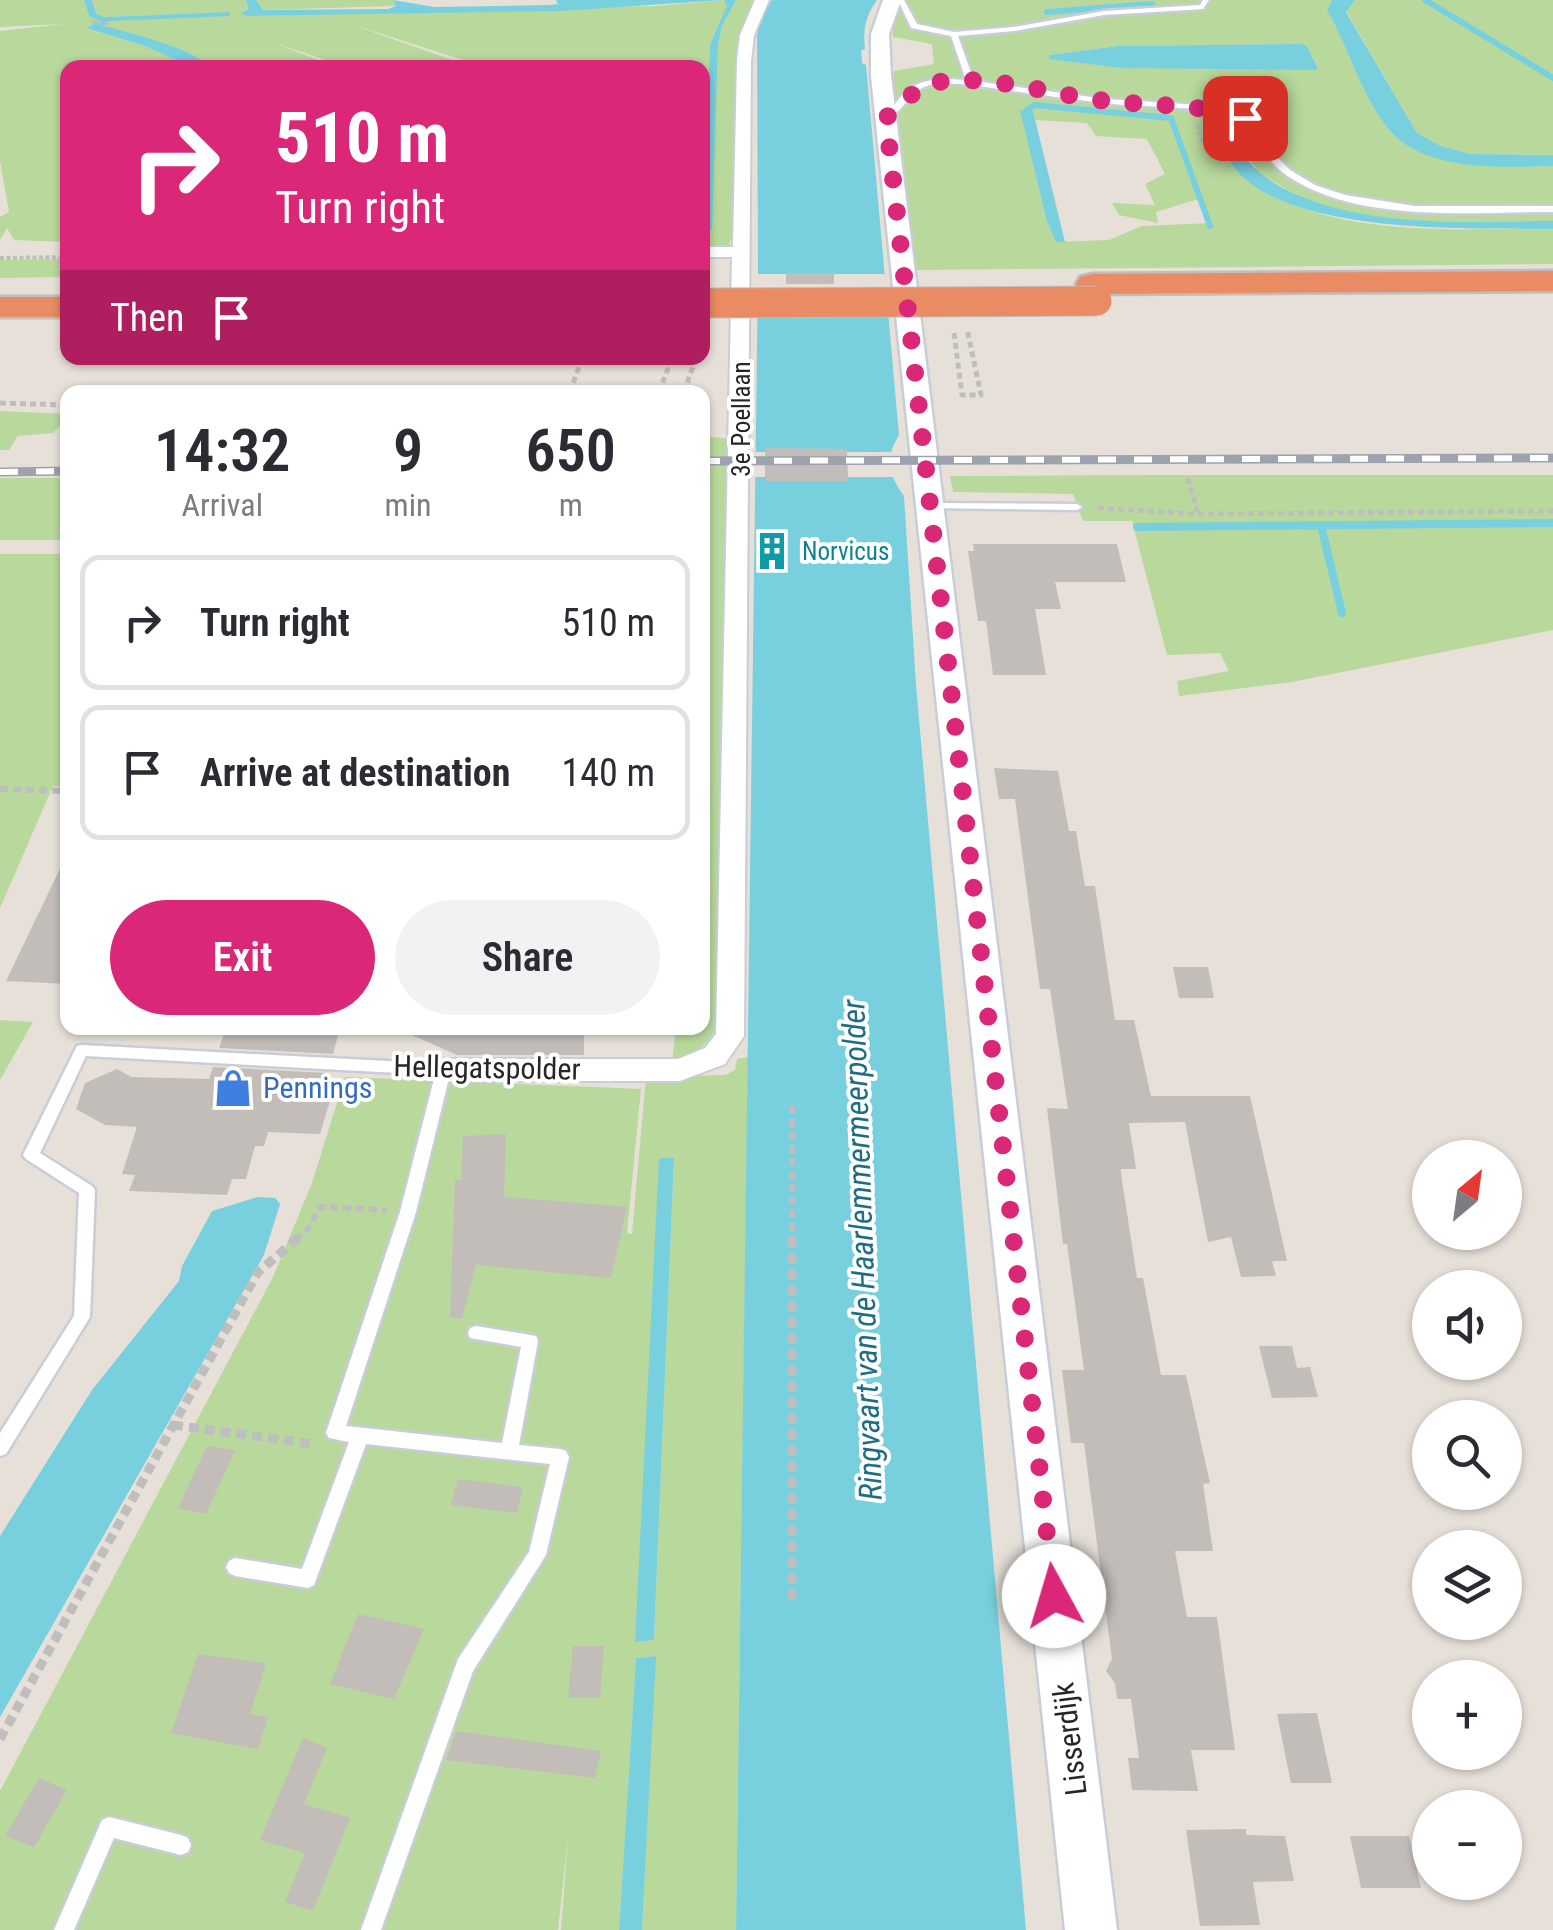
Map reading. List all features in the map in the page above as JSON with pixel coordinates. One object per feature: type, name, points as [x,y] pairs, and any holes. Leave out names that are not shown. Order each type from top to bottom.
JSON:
[{"type":"highway","points":[[710,303],[1553,281]]},
{"type":"highway","points":[[710,285],[1553,300]]},
{"type":"highway","points":[[0,288],[60,288]]},
{"type":"highway","points":[[0,307],[60,306]]},
{"type":"street","name":"3e Poellaan","points":[[733,840],[745,48],[752,18],[762,0]]},
{"type":"street","name":"Lisserdijk","points":[[892,0],[880,34],[886,117],[1091,1930]]},
{"type":"street","points":[[710,252],[740,252]]},
{"type":"street","name":"Hellegatspolder","points":[[444,1070],[680,1070],[715,1056],[730,1036],[733,840]]},
{"type":"lane","points":[[901,0],[914,26],[954,34],[1104,14],[1203,8],[1206,0]]},
{"type":"lane","points":[[954,34],[971,83]]},
{"type":"lane","points":[[886,117],[900,110],[914,89],[936,82],[1106,101],[1214,108],[1245,118],[1262,147],[1290,175],[1323,190],[1370,203],[1436,209],[1553,209]]},
{"type":"lane","points":[[930,506],[1077,506]]},
{"type":"lane","name":"Hellegatspolder","points":[[0,1448],[82,1317],[87,1190],[31,1154],[82,1050],[444,1070]]},
{"type":"lane","points":[[371,1930],[465,1666],[537,1555],[560,1457],[335,1433],[408,1212],[444,1070]]},
{"type":"lane","points":[[476,1333],[530,1340],[509,1452]]},
{"type":"lane","points":[[235,1567],[308,1579],[360,1436]]},
{"type":"lane","points":[[64,1930],[109,1827],[181,1845]]},
{"type":"path","points":[[92,22],[109,24]]},
{"type":"path","points":[[1198,128],[1202,143]]},
{"type":"path","points":[[0,258],[60,257]]},
{"type":"path","points":[[954,324],[962,394],[981,394],[964,314]]},
{"type":"path","points":[[0,403],[60,406]]},
{"type":"path","points":[[1188,478],[1198,514]]},
{"type":"path","points":[[1077,506],[1198,514],[1553,512]]},
{"type":"path","points":[[0,788],[60,791]]},
{"type":"path","points":[[792,1106],[792,1599]]},
{"type":"path","points":[[0,1740],[258,1272],[308,1230],[320,1207],[408,1212]]},
{"type":"path","points":[[173,1424],[317,1445],[335,1433]]},
{"type":"green space","points":[[0,0],[84,0],[89,15],[101,21],[86,28],[176,60],[60,60],[60,242],[14,240],[7,228],[0,240],[0,217],[9,212],[0,161],[0,31],[63,24],[0,27]]},
{"type":"green space","points":[[92,0],[246,0],[249,9],[242,13],[655,6],[724,0],[728,5],[710,44],[709,60],[463,60],[347,23],[453,60],[325,60],[272,42],[318,60],[201,60],[176,48],[103,26],[108,21],[229,12],[105,17],[96,14]]},
{"type":"green space","points":[[256,0],[393,0],[396,6],[263,10]]},
{"type":"green space","points":[[736,0],[757,0],[740,41],[736,224],[729,245],[710,248],[718,46],[722,26]]},
{"type":"green space","points":[[902,0],[1332,0],[1327,10],[1366,92],[1394,135],[1409,146],[1447,159],[1492,165],[1553,166],[1553,221],[1404,220],[1331,207],[1265,176],[1234,133],[1208,116],[1231,165],[1268,193],[1345,220],[1430,229],[1553,229],[1553,264],[917,270],[892,95],[894,71],[934,64],[932,44],[893,37],[892,20]],"holes":[[[1302,44],[1318,67],[1049,55],[1118,46]],[[1021,111],[1033,111],[1035,120],[1087,123],[1096,136],[1147,139],[1165,174],[1145,184],[1155,205],[1112,203],[1119,215],[1158,223],[1156,212],[1202,198],[1211,223],[1142,226],[1109,240],[1056,242],[1047,222]]]},
{"type":"green space","points":[[1355,0],[1553,0],[1553,155],[1470,154],[1441,146],[1417,133],[1346,11]]},
{"type":"green space","points":[[60,259],[60,277],[0,278],[0,260]]},
{"type":"green space","points":[[0,411],[60,414],[60,426],[53,433],[18,436],[9,450],[0,450]]},
{"type":"green space","points":[[710,437],[730,439],[721,1015],[713,1033],[703,1046],[672,1062],[675,1035],[710,1035]]},
{"type":"green space","points":[[1553,475],[1553,630],[1292,682],[1179,696],[1177,681],[1229,671],[1220,653],[1167,655],[1132,521],[1083,521],[1073,494],[953,492],[950,476]]},
{"type":"green space","points":[[0,478],[60,478],[60,540],[0,540]]},
{"type":"green space","points":[[0,554],[60,554],[60,786],[53,786],[0,908]]},
{"type":"green space","points":[[0,1020],[33,1022],[0,1080]]},
{"type":"green space","points":[[748,1057],[736,1930],[642,1930],[655,1656],[636,1658],[619,1930],[561,1930],[568,1837],[558,1930],[0,1930],[0,1791],[273,1277],[312,1183],[345,1077],[641,1089],[627,1233],[632,1234],[646,1077],[725,1075],[735,1070],[737,1059]],"holes":[[[674,1159],[654,1640],[635,1642]]]},
{"type":"water","points":[[84,0],[92,0],[96,14],[105,17],[229,12],[230,16],[109,21],[104,26],[202,60],[176,60],[86,28],[100,21],[89,16]]},
{"type":"water","points":[[246,0],[256,0],[263,10],[388,9],[396,6],[393,0],[434,7],[550,5],[558,4],[556,0],[724,0],[561,11],[246,16],[241,13],[249,9]]},
{"type":"water","points":[[724,0],[736,0],[722,26],[718,46],[710,230],[710,44],[727,6]]},
{"type":"water","name":"Ringvaart van de Haarlemmermeerpolder","points":[[772,0],[877,0],[867,18],[865,49],[861,51],[862,63],[866,65],[899,435],[890,466],[904,496],[916,685],[1026,1930],[736,1930],[758,273],[757,35],[760,19]]},
{"type":"water","points":[[1332,0],[1355,0],[1346,12],[1417,133],[1441,146],[1470,154],[1553,155],[1553,166],[1448,161],[1428,156],[1394,135],[1366,92],[1327,10]]},
{"type":"water","points":[[1118,46],[1307,46],[1316,70],[1121,68],[1049,59],[1049,55]]},
{"type":"water","points":[[1020,110],[1033,111],[1065,242],[1056,242],[1047,222]]},
{"type":"water","points":[[1207,114],[1227,126],[1246,158],[1262,174],[1313,201],[1380,217],[1449,222],[1553,221],[1553,229],[1385,224],[1297,206],[1262,191],[1235,169]]},
{"type":"water","points":[[659,1158],[674,1158],[654,1640],[635,1642]]},
{"type":"water","points":[[258,1197],[275,1198],[280,1204],[264,1255],[0,1717],[0,1536],[92,1390],[179,1281],[182,1266],[212,1211]]},
{"type":"water","points":[[656,1656],[642,1930],[619,1930],[636,1658]]},
{"type":"pier","points":[[753,274],[889,274],[893,315],[753,315]]},
{"type":"pier","points":[[751,452],[894,452],[896,477],[750,477]]},
{"type":"building","points":[[786,273],[834,273],[834,284],[786,284]]},
{"type":"building","points":[[765,448],[847,449],[848,481],[765,481]]},
{"type":"building","points":[[973,544],[1117,544],[1126,582],[1055,582],[1061,609],[1035,609],[1046,675],[993,675],[986,621],[978,621],[968,551],[974,551]]},
{"type":"building","points":[[994,768],[1058,771],[1069,831],[1076,831],[1085,886],[1095,886],[1115,1020],[1134,1020],[1151,1096],[1250,1096],[1287,1261],[1272,1261],[1276,1276],[1241,1277],[1231,1237],[1208,1242],[1185,1122],[1129,1123],[1136,1169],[1121,1169],[1121,1174],[1137,1278],[1143,1278],[1161,1375],[1186,1375],[1210,1483],[1203,1484],[1213,1551],[1175,1551],[1187,1617],[1217,1617],[1235,1750],[1191,1750],[1198,1791],[1132,1790],[1128,1758],[1139,1758],[1131,1699],[1117,1699],[1115,1683],[1106,1671],[1112,1659],[1084,1443],[1071,1443],[1062,1370],[1084,1370],[1067,1244],[1063,1244],[1047,1108],[1068,1109],[1050,989],[1040,989],[1015,799],[999,799]]},
{"type":"building","points":[[60,869],[60,984],[6,981]]},
{"type":"building","points":[[1173,967],[1208,967],[1214,998],[1179,998]]},
{"type":"building","points":[[224,1035],[338,1035],[333,1054],[219,1048]]},
{"type":"building","points":[[412,1035],[584,1035],[584,1055],[457,1055]]},
{"type":"building","points":[[213,1067],[327,1073],[325,1083],[335,1084],[320,1134],[268,1132],[264,1146],[255,1146],[246,1179],[232,1179],[227,1195],[129,1191],[135,1175],[122,1174],[137,1127],[105,1125],[76,1109],[85,1083],[117,1069],[131,1077],[209,1079]]},
{"type":"building","points":[[506,1134],[504,1197],[627,1207],[611,1278],[476,1265],[462,1319],[450,1317],[455,1180],[461,1180],[463,1136]]},
{"type":"building","points":[[1259,1346],[1292,1346],[1297,1368],[1310,1367],[1318,1397],[1272,1398]]},
{"type":"building","points":[[207,1446],[235,1450],[206,1514],[178,1508]]},
{"type":"building","points":[[458,1479],[523,1487],[517,1513],[451,1505]]},
{"type":"building","points":[[358,1614],[424,1629],[394,1699],[330,1684]]},
{"type":"building","points":[[573,1646],[604,1646],[600,1698],[568,1698]]},
{"type":"building","points":[[198,1654],[266,1663],[250,1714],[268,1717],[258,1749],[171,1733]]},
{"type":"building","points":[[1317,1713],[1332,1783],[1291,1783],[1277,1714]]},
{"type":"building","points":[[456,1731],[601,1751],[595,1778],[446,1760]]},
{"type":"building","points":[[303,1738],[327,1748],[304,1804],[350,1818],[313,1911],[285,1902],[305,1853],[260,1840]]},
{"type":"building","points":[[39,1778],[67,1790],[34,1847],[5,1836]]},
{"type":"building","points":[[1246,1829],[1246,1835],[1285,1836],[1294,1881],[1253,1882],[1260,1925],[1200,1926],[1186,1830]]},
{"type":"building","points":[[1350,1836],[1409,1836],[1412,1888],[1361,1888]]},
{"type":"waterway","points":[[1425,0],[1553,78]]},
{"type":"waterway","points":[[1047,12],[1152,4]]},
{"type":"waterway","points":[[1029,121],[1027,110],[1034,105],[1171,118],[1210,226]]},
{"type":"waterway","points":[[1321,525],[1553,523]]},
{"type":"waterway","points":[[1137,527],[1321,525]]},
{"type":"waterway","points":[[1321,525],[1342,613]]},
{"type":"railway","points":[[710,461],[1553,458]]},
{"type":"railway","points":[[0,472],[60,471]]},
{"type":"place","name":"Norvicus","points":[[772,551]]},
{"type":"place","name":"Pennings","points":[[233,1088]]},
{"type":"route","points":[[1054,1596],[886,117],[900,110],[914,89],[936,82],[1033,88],[1106,101],[1214,108],[1245,118]]}]
